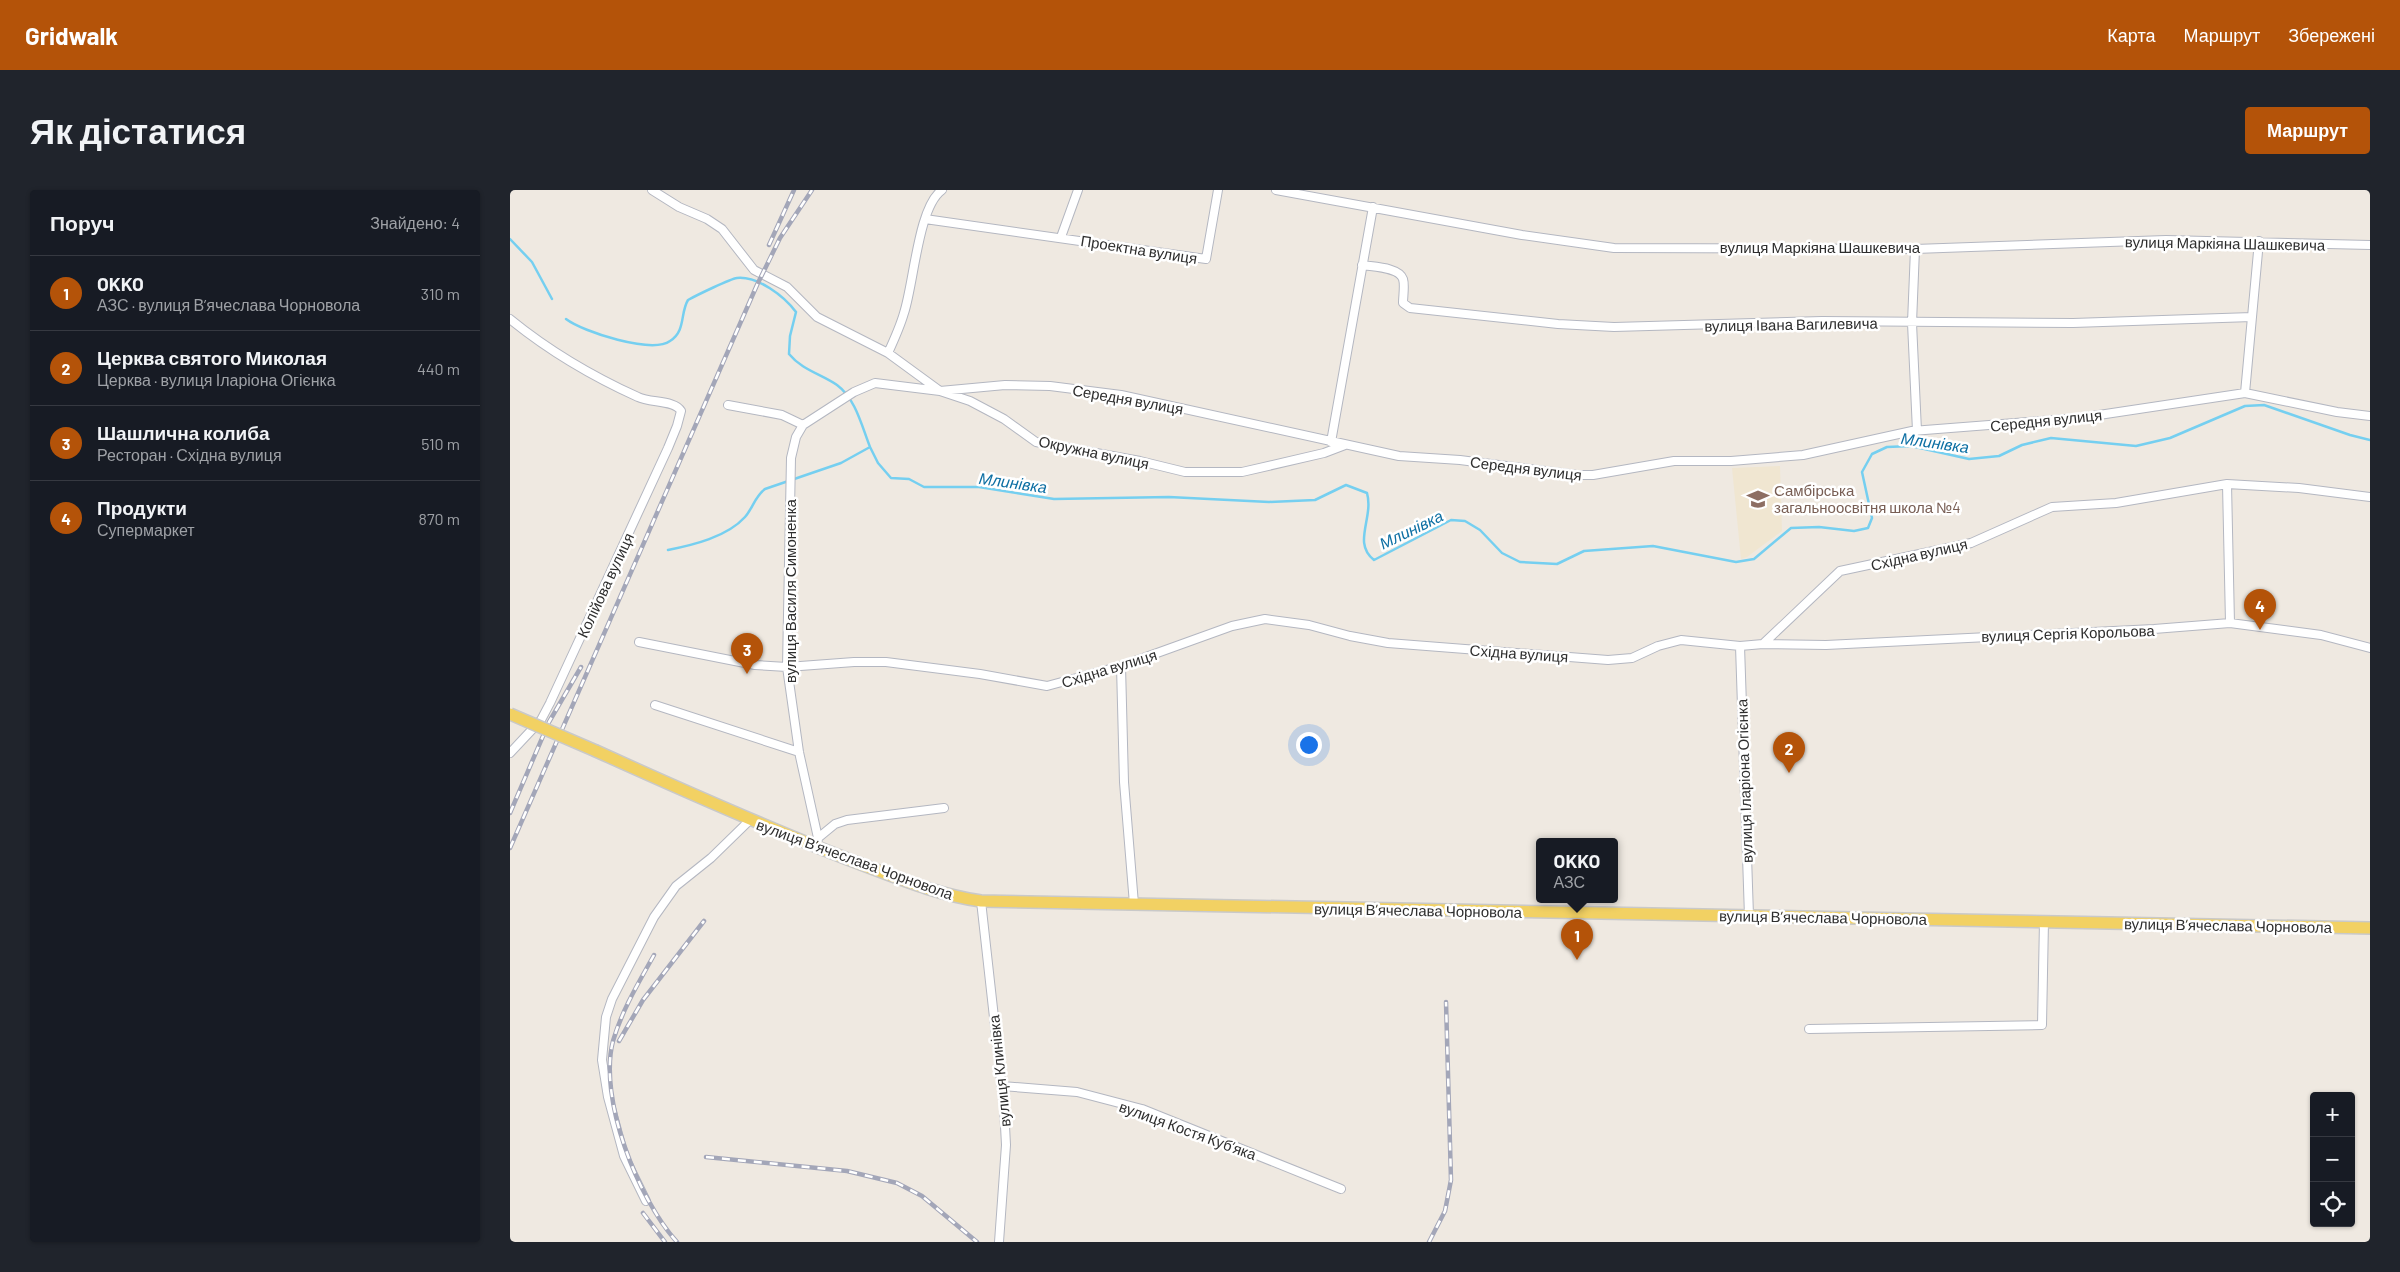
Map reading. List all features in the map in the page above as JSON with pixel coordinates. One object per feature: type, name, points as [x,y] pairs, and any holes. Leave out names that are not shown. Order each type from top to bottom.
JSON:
[{"type":"main road","name":"вулиця Вʼячеслава Чорновола","points":[[510,714],[750,820],[818,842],[932,890],[980,901],[2370,928]]},
{"type":"street","points":[[652,190],[679,207],[707,219],[722,229],[754,270],[775,283],[787,287],[817,316],[888,353],[940,391]]},
{"type":"street","points":[[888,353],[904,313],[925,219],[931,201],[942,190]]},
{"type":"street","name":"Проектна вулиця","points":[[1061,237],[1078,190]]},
{"type":"street","name":"Проектна вулиця","points":[[925,219],[1206,259],[1218,190]]},
{"type":"street","name":"вулиця Маркіяна Шашкевича","points":[[1276,190],[1373,206],[1522,235],[1614,248],[1915,249],[2166,240],[2370,245]]},
{"type":"street","points":[[1331,442],[1373,206]]},
{"type":"street","points":[[2245,393],[2258,241]]},
{"type":"street","points":[[1915,249],[1912,323],[1917,431]]},
{"type":"street","name":"вулиця Івана Вагилевича","points":[[1362,265],[1396,271],[1401,275],[1404,280],[1403,303],[1410,308],[1558,324],[1614,327],[1822,321],[2073,323],[2252,317]]},
{"type":"street","name":"Колійова вулиця","points":[[510,319],[550,348],[618,388],[650,402],[678,406],[680,411],[677,426],[550,703],[540,720],[510,753]]},
{"type":"street","name":"Окружна вулиця","points":[[803,424],[854,392],[874,383],[940,391],[970,401],[1004,419],[1036,442],[1140,461],[1185,472],[1242,472],[1324,453],[1346,445]]},
{"type":"street","name":"Середня вулиця","points":[[940,391],[1005,386],[1050,386],[1094,392],[1244,421],[1399,456],[1460,460],[1577,475],[1593,475],[1674,461],[1731,461],[1803,455],[1917,431],[2079,418],[2245,393],[2337,412],[2370,416]]},
{"type":"street","points":[[728,405],[782,415],[803,424]]},
{"type":"street","name":"вулиця Василя Симоненка","points":[[803,424],[792,449],[790,473],[787,667],[799,752],[818,842]]},
{"type":"street","points":[[2227,484],[2230,623]]},
{"type":"street","name":"Східна вулиця","points":[[639,642],[755,665],[787,667],[886,662],[980,674],[1047,686],[1121,666],[1232,626],[1264,619],[1309,625],[1350,636],[1388,643],[1608,660],[1632,658],[1658,646],[1681,640],[1740,646],[1763,644],[1840,571],[1971,544],[2052,507],[2116,503],[2227,484],[2300,488],[2370,497]]},
{"type":"street","name":"вулиця Сергія Корольова","points":[[1763,644],[1826,645],[2154,629],[2230,623],[2321,635],[2370,648]]},
{"type":"street","name":"вулиця Іларіона Огієнка","points":[[1740,646],[1749,916]]},
{"type":"street","points":[[1121,666],[1124,782],[1134,904]]},
{"type":"street","points":[[655,705],[799,752]]},
{"type":"street","points":[[818,842],[835,824],[847,820],[944,808]]},
{"type":"street","name":"вулиця Вʼячеслава Чорновола","points":[[646,1201],[624,1156],[608,1097],[602,1060],[606,1017],[612,999],[654,917],[676,886],[711,858],[750,820]]},
{"type":"street","name":"вулиця Клинівка","points":[[980,901],[1002,1086],[1006,1145],[999,1242]]},
{"type":"street","points":[[1809,1029],[2042,1025],[2044,922]]},
{"type":"street","name":"вулиця Костя Кубʼяка","points":[[1002,1086],[1077,1092],[1142,1109],[1341,1188]]},
{"type":"shaded area","name":"Самбірська загальноосвітня школа №4","points":[[1780,466],[1782,531],[1747,557],[1741,559],[1732,468]]},
{"type":"waterway","points":[[510,239],[532,262],[552,299]]},
{"type":"waterway","points":[[566,319],[587,330],[618,340],[649,345],[661,344],[675,337],[681,327],[688,300],[737,278],[753,280],[770,288],[796,312],[790,336],[789,354],[800,364],[831,381],[844,391],[854,405],[870,447]]},
{"type":"waterway","name":"Млинівка","points":[[668,550],[699,543],[729,530],[745,517],[765,489],[841,463],[870,447],[878,463],[891,478],[909,479],[924,487],[979,487],[1054,499],[1169,497],[1269,502],[1315,500],[1346,485],[1367,493],[1368,512],[1364,538],[1368,553],[1374,560],[1451,520],[1465,521],[1480,530],[1502,553],[1520,562],[1557,564],[1584,551],[1653,546],[1736,562],[1754,559],[1791,528],[1819,527],[1854,531],[1868,528],[1872,518],[1862,472],[1872,454],[1887,447],[1911,446],[1969,459],[1999,456],[2022,445],[2051,438],[2136,446],[2170,438],[2245,406],[2264,405],[2350,435],[2370,440]]},
{"type":"railway","points":[[769,245],[794,190]]},
{"type":"railway","points":[[510,848],[757,285],[780,238],[812,190]]},
{"type":"railway","points":[[510,813],[549,722],[581,667]]},
{"type":"railway","points":[[619,1041],[643,1000],[704,921]]},
{"type":"railway","points":[[654,955],[626,1007],[613,1041],[610,1064],[611,1090],[616,1118],[636,1175],[662,1223],[677,1242]]},
{"type":"railway","points":[[1429,1242],[1445,1211],[1451,1180],[1446,1002]]},
{"type":"railway","points":[[706,1157],[847,1171],[897,1183],[922,1196],[977,1242]]},
{"type":"railway","points":[[643,1213],[665,1242]]},
{"type":"place","name":"Самбірська загальноосвітня школа №4","points":[[1758,499]]},
{"type":"place","name":"Продукти","points":[[2260,630]]},
{"type":"place","name":"Шашлична колиба","points":[[747,674]]},
{"type":"place","name":"Церква святого Миколая","points":[[1789,773]]},
{"type":"place","name":"OKKO","points":[[1577,960]]}]
